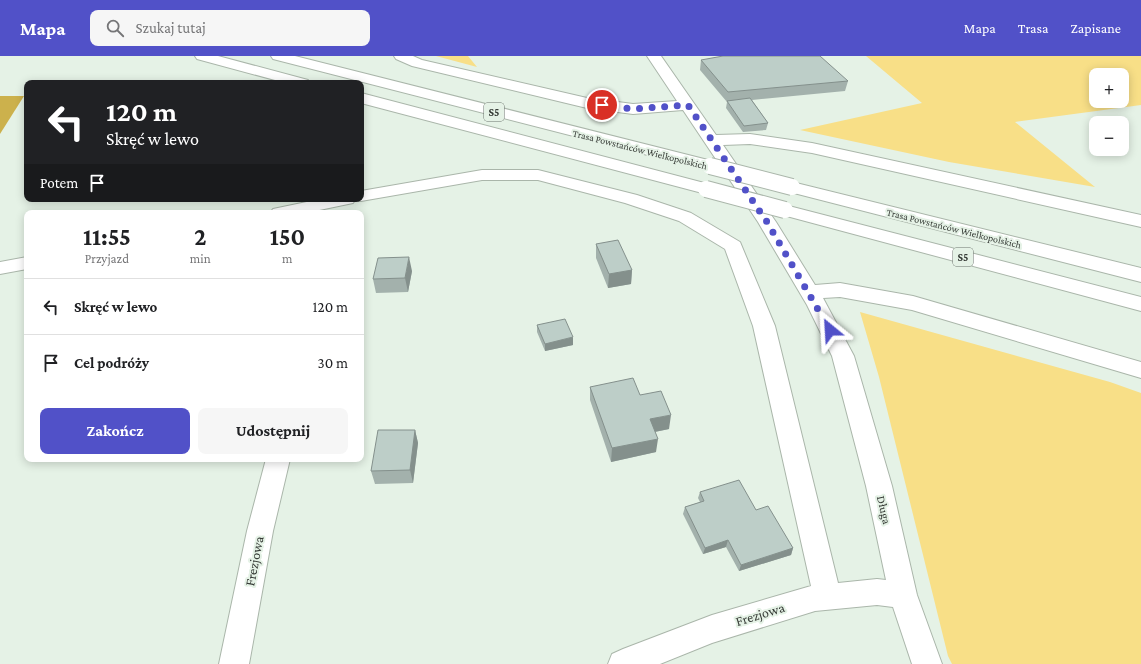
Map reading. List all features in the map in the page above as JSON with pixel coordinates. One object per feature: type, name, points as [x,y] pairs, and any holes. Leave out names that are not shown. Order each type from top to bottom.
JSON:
[{"type":"main road","points":[[202,56],[292,80]]},
{"type":"main road","name":"Trasa Powstańców Wielkopolskich","points":[[278,56],[1141,275]]},
{"type":"main road","points":[[401,56],[417,63],[587,103],[632,109],[688,105]]},
{"type":"main road","name":"Długa","points":[[654,56],[713,140],[767,222],[843,356],[879,486],[903,594],[927,664]]},
{"type":"main road","name":"Trasa Powstańców Wielkopolskich","points":[[364,99],[1141,304]]},
{"type":"main road","points":[[713,140],[750,139],[812,148],[1141,222]]},
{"type":"main road","points":[[364,195],[482,175],[538,175],[631,199],[685,217],[733,246],[764,326],[826,597]]},
{"type":"main road","points":[[300,210],[336,205]]},
{"type":"main road","points":[[0,268],[24,264]]},
{"type":"main road","points":[[808,292],[840,290],[913,302],[1141,370]]},
{"type":"main road","name":"Frezjowa","points":[[234,664],[260,531],[277,462]]},
{"type":"main road","name":"Frezjowa","points":[[623,664],[712,629],[815,598],[877,592],[903,594]]},
{"type":"shaded area","points":[[436,56],[468,56],[477,67]]},
{"type":"shaded area","points":[[866,56],[1141,56],[1141,105],[1129,107],[1129,68],[1089,68],[1089,108],[1119,108],[1015,122],[1095,187],[949,162],[800,130],[922,103]]},
{"type":"shaded area","points":[[0,96],[24,96],[0,134]]},
{"type":"shaded area","points":[[860,312],[1110,382],[1141,393],[1141,664],[952,664],[948,656],[879,377]]},
{"type":"building","points":[[723,56],[820,56],[848,81],[728,92],[701,60]]},
{"type":"building","points":[[750,98],[768,123],[744,126],[727,101]]},
{"type":"building","points":[[618,240],[632,270],[609,274],[596,244]]},
{"type":"building","points":[[409,257],[405,278],[373,279],[378,258]]},
{"type":"building","points":[[565,319],[573,337],[545,344],[537,325]]},
{"type":"building","points":[[633,378],[640,395],[661,391],[671,415],[650,419],[658,439],[612,448],[590,387]]},
{"type":"building","points":[[378,430],[415,430],[410,470],[371,471]]},
{"type":"building","points":[[739,480],[756,510],[768,506],[793,548],[741,565],[728,540],[705,548],[685,507],[704,501],[700,492]]},
{"type":"route","points":[[602,105],[632,109],[688,105],[767,222],[817,304],[830,330]]}]
